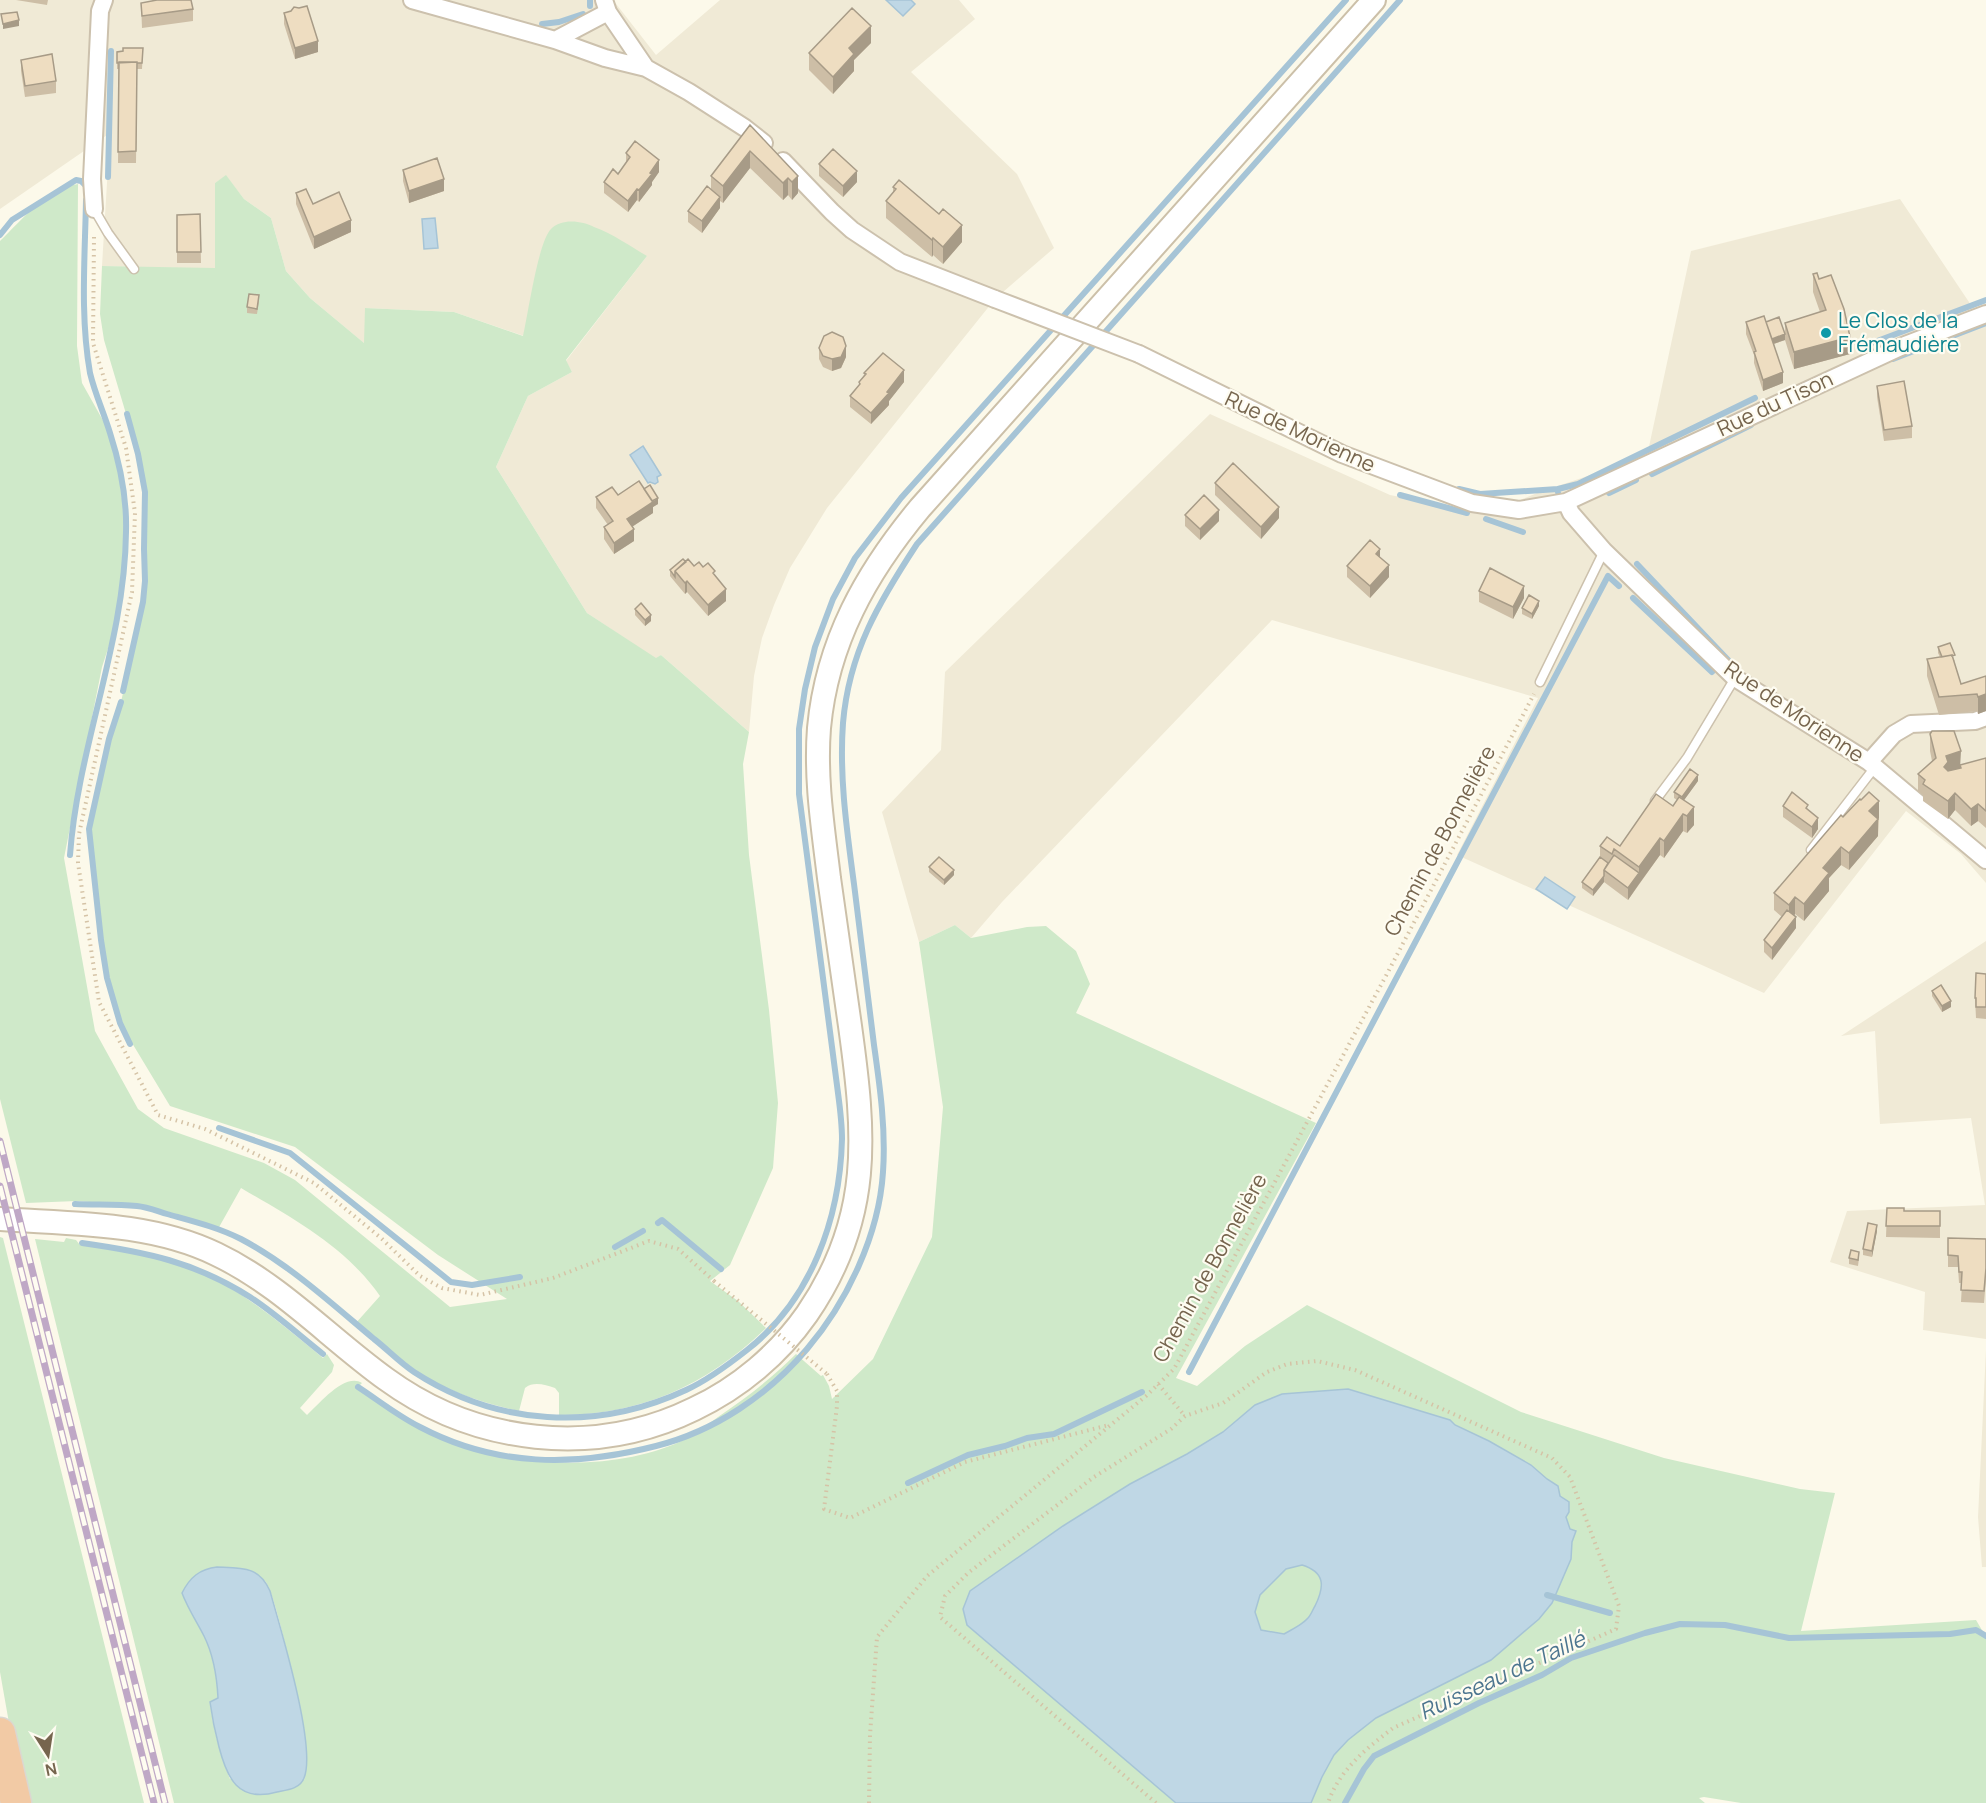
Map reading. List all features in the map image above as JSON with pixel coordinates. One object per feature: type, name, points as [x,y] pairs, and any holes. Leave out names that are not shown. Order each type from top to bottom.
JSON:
[{"type":"highway","points":[[0,1733],[16,1803]]},
{"type":"main road","points":[[0,1219],[129,1230],[181,1241],[212,1252],[242,1267],[274,1289],[385,1379],[411,1396],[472,1425],[503,1432],[532,1437],[567,1439],[610,1436],[638,1430],[666,1422],[696,1409],[743,1380],[763,1363],[784,1343],[819,1297],[832,1271],[851,1220],[859,1173],[860,1103],[824,836],[818,757],[820,727],[830,668],[850,613],[879,560],[920,508],[1374,0]]},
{"type":"street","points":[[94,209],[93,157],[100,11],[104,0]]},
{"type":"street","points":[[412,0],[555,40],[605,58],[646,68]]},
{"type":"street","points":[[555,40],[606,6]]},
{"type":"street","name":"Rue de Morienne","points":[[606,6],[646,68],[745,128],[768,147],[845,224],[900,262],[1138,354],[1342,454],[1472,503],[1520,510],[1566,502],[1571,513],[1604,551],[1735,678],[1872,765],[1986,860]]},
{"type":"street","name":"Rue du Tison","points":[[1566,502],[1855,367],[1986,314]]},
{"type":"street","points":[[1872,765],[1894,735],[1911,724],[1975,721],[1986,717]]},
{"type":"lane","points":[[94,209],[134,269]]},
{"type":"lane","points":[[1540,682],[1604,551]]},
{"type":"lane","points":[[1655,801],[1687,758],[1735,678]]},
{"type":"lane","points":[[1804,859],[1872,765]]},
{"type":"path","points":[[94,209],[93,343],[126,448],[135,513],[132,592],[79,834],[78,863],[99,1002],[158,1115],[205,1129],[314,1183],[381,1238],[420,1276],[442,1288],[480,1295],[553,1278],[649,1241],[678,1249],[827,1374],[837,1391],[837,1406],[824,1509],[850,1518],[965,1462],[1110,1425]]},
{"type":"path","name":"Chemin de Bonnelière","points":[[869,1803],[870,1735],[877,1637],[927,1575],[1110,1425],[1174,1369],[1388,972],[1540,682]]},
{"type":"path","points":[[1156,1803],[940,1617],[945,1596],[968,1573],[1094,1477],[1171,1429],[1185,1416],[1223,1403],[1267,1372],[1287,1364],[1317,1361],[1355,1370],[1552,1458],[1570,1477],[1619,1606],[1616,1629],[1393,1728],[1368,1747],[1349,1766],[1328,1803]]},
{"type":"path","points":[[1158,1384],[1185,1416]]},
{"type":"shaded area","points":[[0,0],[613,0],[656,55],[720,0],[959,0],[975,19],[911,72],[1017,174],[1054,248],[995,299],[827,508],[790,568],[762,638],[754,676],[749,732],[661,655],[656,659],[587,613],[496,467],[528,396],[572,372],[566,361],[647,256],[542,249],[524,336],[454,312],[365,308],[365,344],[310,298],[286,271],[271,218],[244,199],[226,176],[215,183],[215,269],[102,266],[110,133],[0,209]]},
{"type":"shaded area","points":[[1900,199],[1973,308],[1986,304],[1986,883],[1961,854],[1906,811],[1764,993],[1457,855],[1538,698],[1272,620],[1002,902],[971,938],[955,925],[919,942],[882,812],[941,750],[945,672],[1210,414],[1390,495],[1487,514],[1537,493],[1647,456],[1691,251]]},
{"type":"shaded area","points":[[1986,941],[1986,1339],[1923,1330],[1925,1292],[1830,1262],[1847,1211],[1985,1205],[1971,1118],[1880,1124],[1875,1031],[1841,1036]]},
{"type":"shaded area","points":[[1986,1350],[1986,1567],[1982,1567],[1978,1517]]},
{"type":"green space","points":[[226,175],[244,199],[271,218],[286,271],[310,298],[364,343],[365,308],[454,312],[523,336],[534,280],[546,236],[551,229],[561,223],[578,222],[589,225],[647,256],[566,360],[572,372],[528,396],[496,467],[587,613],[656,658],[661,655],[749,732],[743,764],[749,855],[769,1010],[778,1103],[773,1168],[730,1265],[710,1281],[738,1301],[766,1328],[744,1348],[696,1381],[645,1403],[589,1414],[559,1415],[559,1393],[555,1388],[536,1384],[525,1388],[519,1411],[471,1398],[431,1380],[355,1324],[380,1296],[351,1262],[317,1234],[241,1188],[218,1229],[140,1206],[77,1201],[26,1203],[0,1099],[0,241],[45,199],[66,187],[78,184],[77,346],[82,383],[110,433],[117,460],[126,530],[123,579],[117,621],[102,667],[64,858],[95,1031],[138,1109],[164,1128],[264,1163],[295,1180],[450,1307],[507,1299],[438,1255],[295,1147],[170,1106],[120,1023],[107,978],[89,829],[143,602],[145,492],[138,454],[104,340],[100,314],[102,266],[215,268],[215,183]]},
{"type":"green space","points":[[955,925],[971,938],[1027,927],[1046,926],[1076,951],[1090,984],[1076,1013],[1316,1123],[1176,1378],[1197,1386],[1245,1346],[1307,1305],[1521,1412],[1664,1458],[1800,1489],[1835,1493],[1801,1631],[1976,1620],[1986,1637],[1986,1803],[1741,1803],[1704,1797],[1699,1798],[1705,1803],[174,1803],[35,1239],[64,1242],[66,1238],[76,1240],[80,1245],[180,1264],[238,1293],[273,1317],[323,1358],[327,1354],[334,1365],[332,1372],[300,1408],[307,1415],[340,1385],[355,1381],[362,1383],[358,1387],[419,1427],[449,1441],[482,1451],[552,1462],[588,1462],[624,1458],[657,1450],[700,1431],[778,1371],[796,1354],[821,1376],[823,1375],[832,1399],[873,1359],[932,1237],[943,1107],[919,942]],"holes":[[[218,1567],[255,1574],[265,1581],[270,1591],[290,1665],[305,1744],[304,1780],[230,1779],[226,1770],[210,1702],[218,1698],[216,1675],[207,1643],[183,1593],[207,1569]]]},
{"type":"green space","points":[[0,1237],[3,1238],[144,1803],[26,1803],[15,1757],[0,1672]]},
{"type":"water","points":[[886,0],[911,0],[915,4],[903,16]]},
{"type":"water","points":[[435,218],[438,248],[424,249],[422,219]]},
{"type":"water","points":[[643,446],[661,475],[657,477],[658,482],[655,484],[648,483],[630,455]]},
{"type":"water","points":[[1545,877],[1575,897],[1567,909],[1536,889]]},
{"type":"water","points":[[1348,1389],[1450,1420],[1455,1425],[1489,1441],[1531,1465],[1558,1486],[1560,1496],[1569,1502],[1569,1512],[1566,1517],[1570,1529],[1576,1531],[1572,1542],[1571,1559],[1552,1603],[1539,1619],[1491,1660],[1376,1718],[1348,1740],[1334,1755],[1311,1803],[1176,1803],[967,1625],[963,1609],[970,1591],[1063,1526],[1130,1484],[1223,1432],[1255,1405],[1282,1394]],"holes":[[[1302,1565],[1310,1568],[1319,1576],[1321,1586],[1318,1599],[1306,1621],[1284,1634],[1261,1630],[1255,1612],[1260,1595],[1286,1569]]]},
{"type":"water","points":[[217,1567],[249,1570],[261,1577],[270,1591],[296,1686],[306,1741],[307,1763],[304,1778],[300,1785],[285,1791],[253,1794],[244,1791],[231,1778],[222,1758],[210,1702],[218,1698],[216,1674],[207,1643],[182,1593],[188,1582],[196,1575]]},
{"type":"building","points":[[157,0],[191,0],[193,9],[142,16],[141,3]]},
{"type":"building","points":[[307,6],[318,41],[295,48],[284,13],[291,11],[294,7]]},
{"type":"building","points":[[852,8],[871,26],[849,48],[854,54],[833,77],[809,53]]},
{"type":"building","points":[[17,12],[19,20],[3,24],[1,14]]},
{"type":"building","points":[[123,48],[143,48],[142,63],[117,63],[117,52],[123,51]]},
{"type":"building","points":[[52,54],[56,81],[25,86],[21,60]]},
{"type":"building","points":[[119,62],[137,62],[136,151],[118,152]]},
{"type":"building","points":[[750,125],[798,176],[792,182],[788,178],[783,183],[750,151],[723,186],[711,176]]},
{"type":"building","points":[[635,141],[659,160],[650,173],[652,174],[628,201],[604,182],[613,169],[618,174],[630,157],[626,153]]},
{"type":"building","points":[[833,149],[857,171],[843,186],[819,164]]},
{"type":"building","points":[[437,158],[444,179],[409,191],[403,170]]},
{"type":"building","points":[[899,180],[939,214],[943,209],[962,225],[943,247],[886,201],[896,189],[893,187]]},
{"type":"building","points":[[707,186],[720,197],[702,221],[688,211]]},
{"type":"building","points":[[306,189],[313,204],[339,192],[351,220],[314,237],[296,193]]},
{"type":"building","points":[[200,214],[201,252],[177,252],[177,215]]},
{"type":"building","points":[[1817,273],[1819,279],[1831,275],[1844,309],[1850,337],[1794,352],[1785,323],[1826,310],[1813,274]]},
{"type":"building","points":[[249,294],[259,295],[257,309],[247,307]]},
{"type":"building","points":[[1764,316],[1783,372],[1763,380],[1746,322]]},
{"type":"building","points":[[1779,317],[1785,334],[1772,339],[1766,322]]},
{"type":"building","points":[[832,332],[843,337],[846,346],[841,357],[832,359],[823,356],[819,348],[824,336]]},
{"type":"building","points":[[883,353],[904,370],[887,392],[889,393],[871,413],[850,396],[860,384],[859,382],[866,374],[864,373]]},
{"type":"building","points":[[1904,381],[1912,426],[1884,430],[1877,386]]},
{"type":"building","points":[[1233,463],[1279,507],[1261,527],[1215,483]]},
{"type":"building","points":[[639,481],[653,502],[627,519],[634,529],[614,543],[604,527],[613,521],[596,497],[612,487],[618,495]]},
{"type":"building","points":[[650,485],[658,498],[652,501],[644,489]]},
{"type":"building","points":[[1204,495],[1219,510],[1200,529],[1185,515]]},
{"type":"building","points":[[1370,540],[1380,549],[1376,554],[1389,565],[1370,586],[1347,566]]},
{"type":"building","points":[[683,559],[686,562],[675,571],[675,577],[670,570]]},
{"type":"building","points":[[688,559],[694,566],[699,562],[703,567],[708,563],[726,589],[708,605],[675,571]]},
{"type":"building","points":[[1490,568],[1524,586],[1513,607],[1479,591]]},
{"type":"building","points":[[1529,595],[1539,601],[1532,614],[1522,608]]},
{"type":"building","points":[[641,603],[651,615],[645,620],[635,609]]},
{"type":"building","points":[[1950,643],[1955,655],[1942,657],[1938,647]]},
{"type":"building","points":[[1952,655],[1961,684],[1986,676],[1986,694],[1978,697],[1977,694],[1939,697],[1927,659]]},
{"type":"building","points":[[1932,731],[1954,731],[1961,751],[1946,756],[1948,762],[1944,767],[1948,771],[1986,758],[1986,811],[1978,804],[1971,809],[1955,793],[1948,801],[1923,784],[1925,780],[1918,774],[1936,758],[1930,734]]},
{"type":"building","points":[[1690,769],[1698,775],[1682,797],[1674,792]]},
{"type":"building","points":[[1792,792],[1808,805],[1806,808],[1818,818],[1812,827],[1783,806]]},
{"type":"building","points":[[1869,792],[1879,801],[1869,811],[1878,819],[1849,853],[1841,847],[1823,868],[1829,873],[1804,904],[1795,897],[1789,905],[1774,893],[1841,815],[1843,817]]},
{"type":"building","points":[[1656,794],[1673,806],[1679,797],[1694,807],[1687,816],[1683,814],[1664,841],[1660,838],[1639,867],[1614,849],[1612,854],[1600,846],[1607,837],[1620,846]]},
{"type":"building","points":[[1614,855],[1639,873],[1628,888],[1604,870]]},
{"type":"building","points":[[939,857],[954,870],[944,880],[929,867]]},
{"type":"building","points":[[1600,857],[1608,863],[1604,876],[1593,890],[1582,882]]},
{"type":"building","points":[[1787,910],[1796,917],[1772,948],[1764,940]]},
{"type":"building","points":[[1976,973],[1986,974],[1986,1007],[1976,1007]]},
{"type":"building","points":[[1941,985],[1951,1001],[1942,1006],[1932,991]]},
{"type":"building","points":[[1887,1208],[1904,1208],[1904,1211],[1940,1211],[1940,1226],[1886,1226]]},
{"type":"building","points":[[1868,1223],[1877,1225],[1872,1251],[1863,1249]]},
{"type":"building","points":[[1948,1238],[1986,1239],[1984,1291],[1961,1290],[1962,1272],[1959,1272],[1958,1256],[1948,1255]]},
{"type":"building","points":[[1851,1250],[1859,1252],[1858,1260],[1849,1258]]},
{"type":"waterway","points":[[590,0],[590,6]]},
{"type":"waterway","points":[[75,1204],[144,1207],[214,1228],[241,1239],[259,1249],[326,1298],[414,1372],[446,1390],[479,1404],[513,1412],[547,1417],[582,1417],[617,1412],[652,1403],[686,1390],[710,1377],[747,1350],[769,1330],[789,1307],[818,1256],[828,1228],[840,1169],[842,1139],[840,1110],[799,794],[799,729],[805,689],[815,647],[833,599],[855,558],[901,498],[1346,0]]},
{"type":"waterway","points":[[358,1387],[420,1427],[477,1450],[536,1459],[595,1458],[656,1446],[699,1431],[719,1421],[758,1396],[792,1366],[822,1330],[848,1289],[868,1243],[875,1220],[883,1172],[882,1109],[846,824],[842,763],[846,697],[859,650],[868,629],[890,586],[917,544],[1400,0]]},
{"type":"waterway","points":[[542,24],[559,22],[583,14]]},
{"type":"waterway","points":[[108,177],[111,51]]},
{"type":"waterway","points":[[0,235],[12,220],[76,180],[81,181],[86,186],[86,190]]},
{"type":"waterway","points":[[70,855],[82,774],[118,613],[124,573],[126,532],[120,470],[92,381],[87,352],[84,286],[86,200]]},
{"type":"waterway","points":[[1872,343],[1986,300]]},
{"type":"waterway","points":[[1893,359],[1986,323]]},
{"type":"waterway","points":[[1558,492],[1558,489],[1578,484],[1755,398]]},
{"type":"waterway","points":[[123,691],[143,602],[145,581],[145,492],[127,414]]},
{"type":"waterway","points":[[1652,474],[1751,425]]},
{"type":"waterway","points":[[1609,493],[1636,480]]},
{"type":"waterway","points":[[1459,489],[1480,494],[1558,489]]},
{"type":"waterway","points":[[1400,495],[1467,513]]},
{"type":"waterway","points":[[1486,519],[1523,532]]},
{"type":"waterway","points":[[1637,564],[1731,663]]},
{"type":"waterway","points":[[1189,1372],[1608,576],[1619,586]]},
{"type":"waterway","points":[[1633,598],[1712,672]]},
{"type":"waterway","points":[[121,702],[109,739],[89,829],[107,978],[120,1023],[130,1044]]},
{"type":"waterway","points":[[219,1128],[290,1153],[451,1282],[472,1285],[520,1277]]},
{"type":"waterway","points":[[658,1223],[662,1220],[721,1269]]},
{"type":"waterway","points":[[615,1247],[643,1231]]},
{"type":"waterway","points":[[82,1243],[149,1255],[210,1275],[250,1297],[323,1354]]},
{"type":"waterway","points":[[908,1483],[968,1455],[1027,1438],[1054,1434],[1142,1392]]},
{"type":"waterway","points":[[1547,1595],[1610,1613]]},
{"type":"waterway","name":"Ruisseau de Taillé","points":[[1345,1803],[1374,1756],[1479,1703],[1542,1675],[1571,1658],[1645,1633],[1680,1624],[1725,1625],[1789,1638],[1950,1634],[1976,1630],[1986,1636]]},
{"type":"railway","points":[[0,1141],[165,1803]]},
{"type":"railway","points":[[0,1186],[154,1803]]},
{"type":"place","name":"Le Clos de la Frémaudière","points":[[1826,333]]}]
